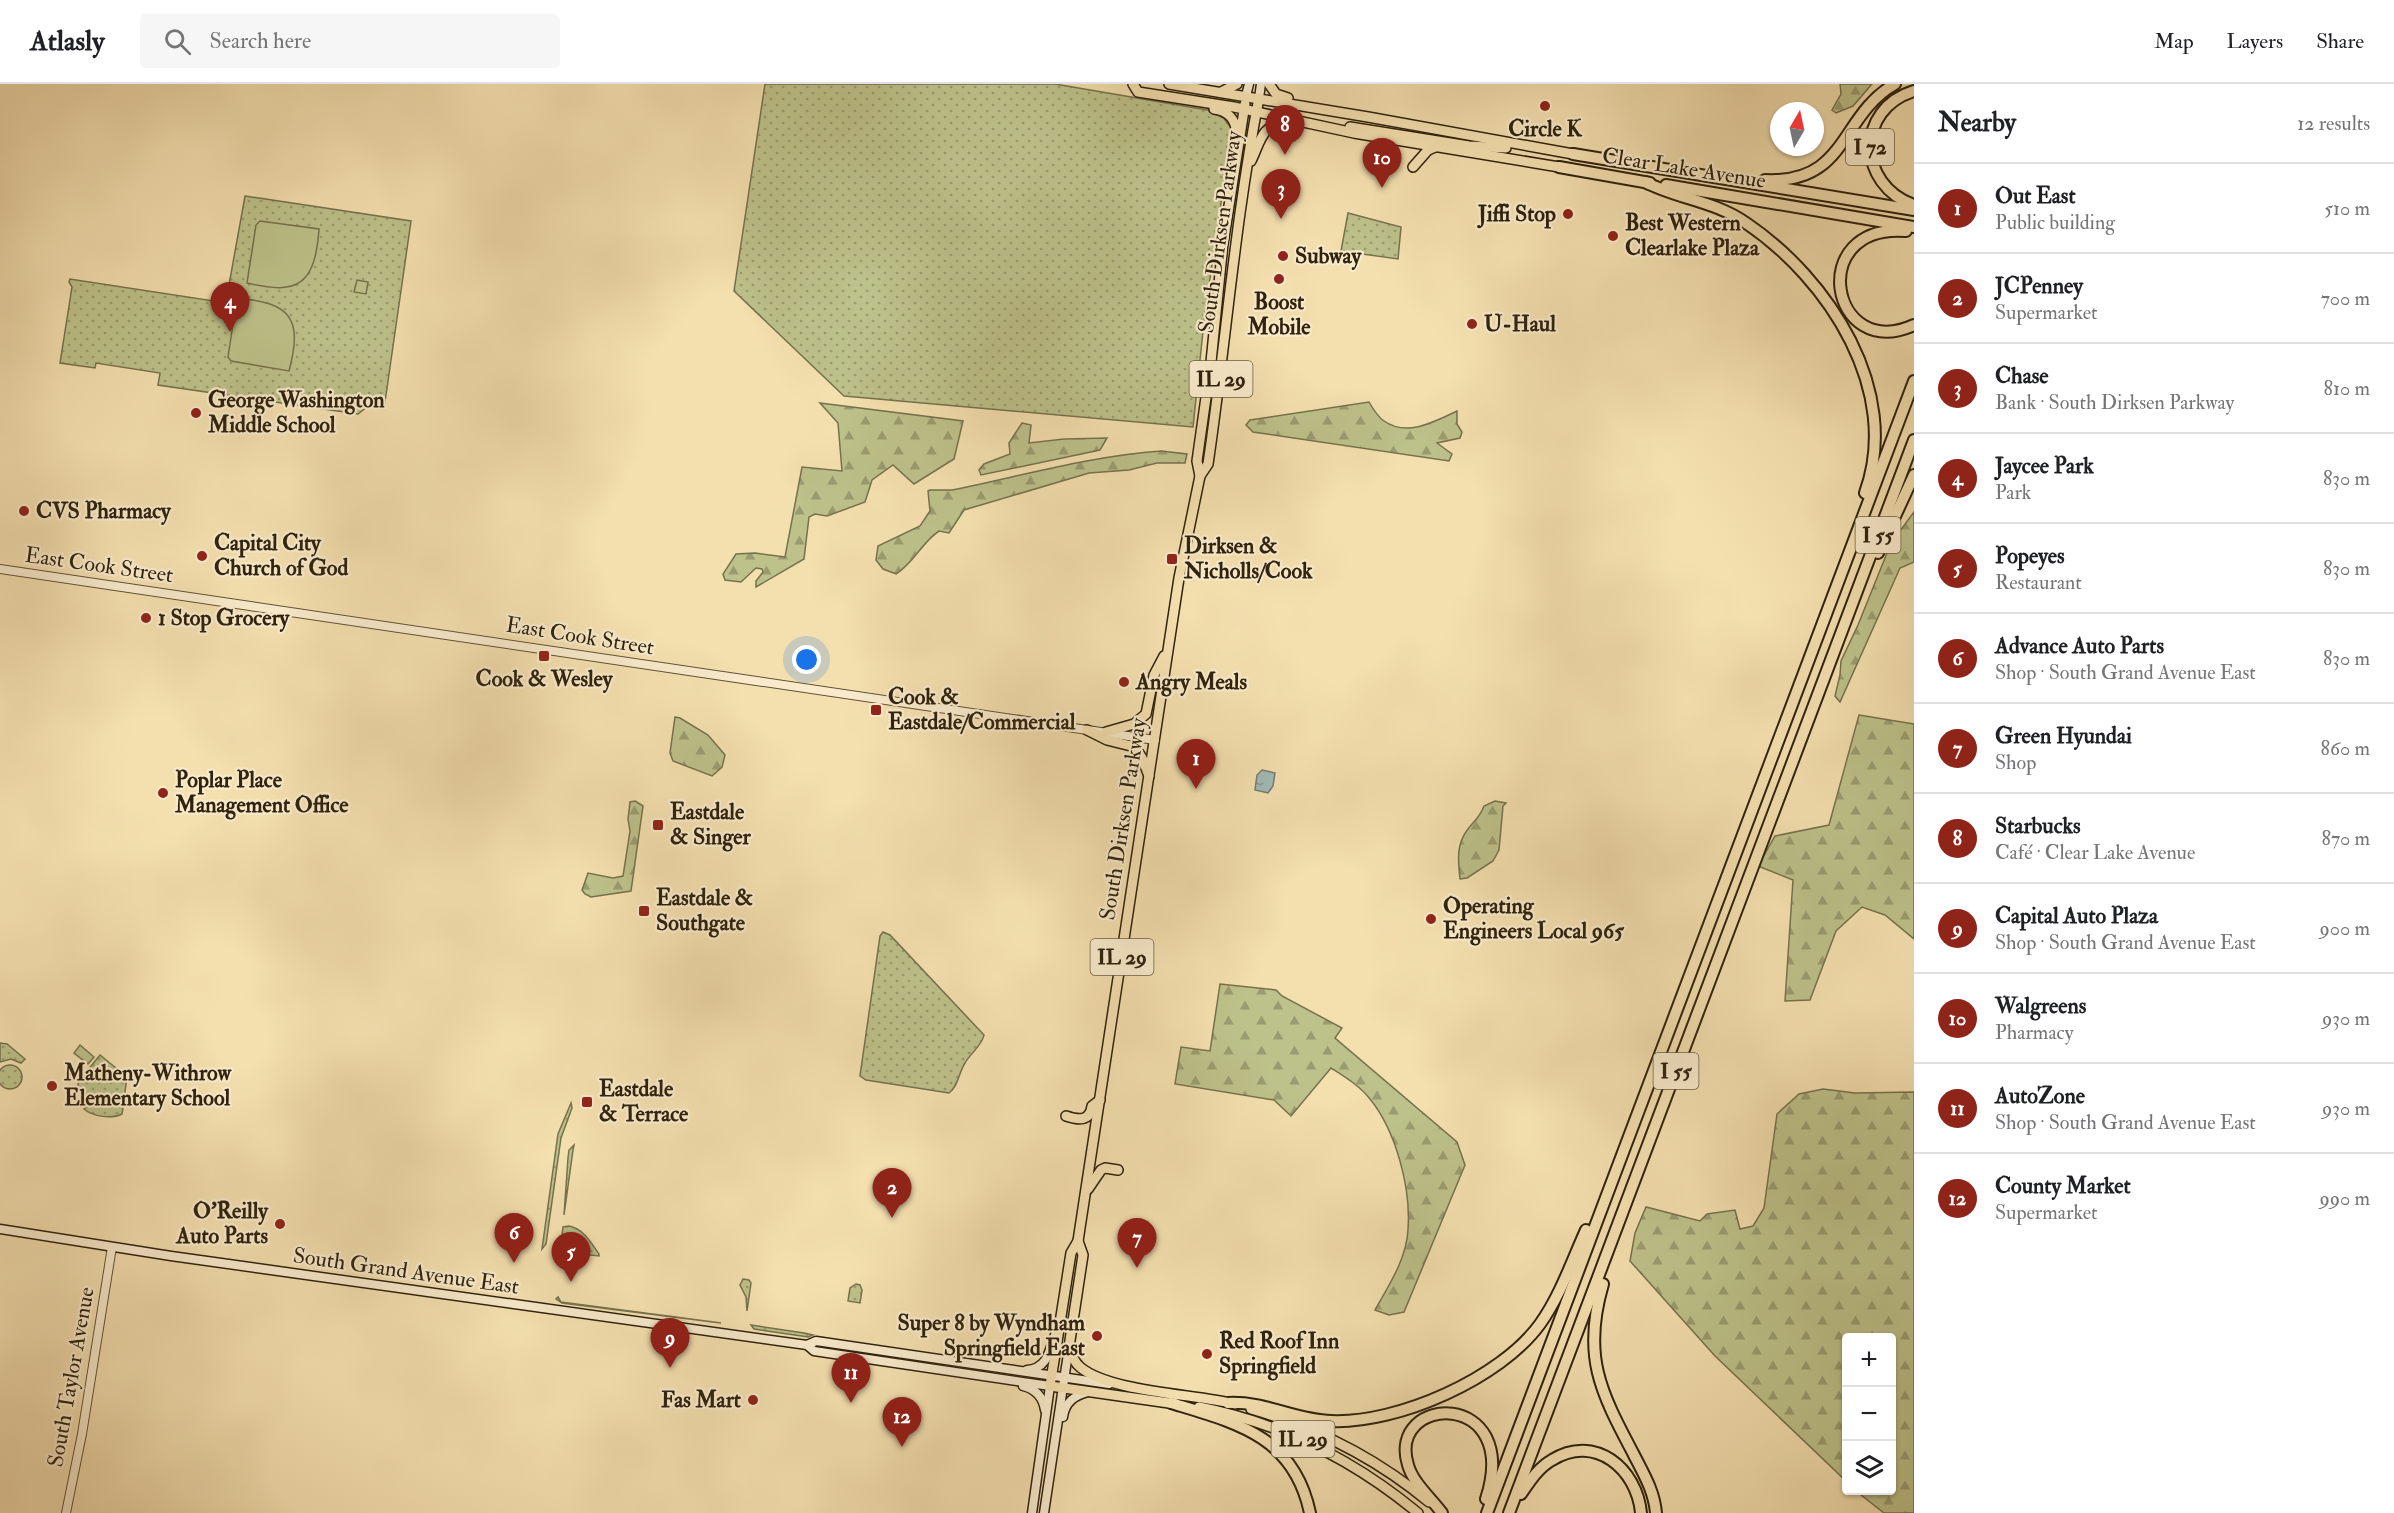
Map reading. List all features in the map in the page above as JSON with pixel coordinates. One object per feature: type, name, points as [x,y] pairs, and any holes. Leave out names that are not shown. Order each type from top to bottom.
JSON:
[{"type":"highway","points":[[1719,178],[1787,180],[1812,172],[1834,154],[1875,97],[1895,84]]},
{"type":"highway","name":"I 72","points":[[1914,91],[1894,99],[1880,115],[1873,128],[1870,153],[1881,182],[1895,195],[1914,205]]},
{"type":"highway","name":"Clear Lake Avenue","points":[[1574,154],[1914,210]]},
{"type":"highway","name":"Clear Lake Avenue","points":[[1559,167],[1914,227]]},
{"type":"highway","points":[[1645,182],[1659,189],[1713,205],[1746,222],[1797,266],[1832,309],[1850,341],[1869,388],[1874,413],[1875,442],[1867,488],[1853,526],[1841,574]]},
{"type":"highway","points":[[1914,232],[1880,232],[1857,243],[1843,262],[1839,283],[1841,298],[1850,315],[1865,326],[1886,332],[1914,325]]},
{"type":"highway","name":"I 55","points":[[1487,1513],[1914,381]]},
{"type":"highway","name":"I 55","points":[[1510,1513],[1914,440]]},
{"type":"highway","points":[[1843,629],[1914,475]]},
{"type":"highway","points":[[1228,1403],[1245,1402],[1310,1419],[1331,1421],[1365,1419],[1432,1399],[1495,1365],[1525,1341],[1548,1312],[1625,1145]]},
{"type":"highway","points":[[1627,1201],[1595,1313],[1595,1360],[1601,1388],[1650,1485],[1656,1513]]},
{"type":"highway","points":[[1171,1403],[1225,1420],[1265,1439],[1279,1451],[1294,1470],[1302,1486],[1310,1513]]},
{"type":"highway","points":[[1442,1513],[1410,1471],[1406,1449],[1409,1437],[1418,1424],[1430,1416],[1449,1412],[1461,1414],[1471,1420],[1481,1430],[1488,1445],[1492,1467],[1488,1493],[1481,1513]]},
{"type":"highway","points":[[1510,1513],[1540,1468],[1559,1456],[1578,1452],[1603,1456],[1624,1470],[1636,1490],[1641,1513]]},
{"type":"main road","name":"Clear Lake Avenue","points":[[1133,84],[1138,92],[1243,114],[1256,112],[1324,127],[1559,167]]},
{"type":"main road","name":"Clear Lake Avenue","points":[[1169,84],[1574,154]]},
{"type":"main road","points":[[1221,92],[1237,84]]},
{"type":"main road","name":"IL 29","points":[[1243,114],[1249,84]]},
{"type":"main road","name":"IL 29","points":[[1258,98],[1261,84]]},
{"type":"main road","points":[[1269,84],[1281,97],[1360,110],[1368,117]]},
{"type":"main road","points":[[1163,96],[1168,101],[1226,112],[1236,126],[1238,141]]},
{"type":"main road","name":"South Dirksen Parkway","points":[[1032,1513],[1071,1253],[1078,1241],[1181,568],[1200,476],[1208,464],[1258,98]]},
{"type":"main road","name":"South Dirksen Parkway","points":[[1200,476],[1197,461],[1212,362],[1219,278],[1243,114]]},
{"type":"main road","points":[[1247,172],[1267,129],[1277,123],[1292,120]]},
{"type":"main road","points":[[1324,127],[1359,127],[1469,146],[1509,148],[1526,146]]},
{"type":"main road","points":[[1413,167],[1428,150],[1437,147]]},
{"type":"main road","points":[[1106,732],[1134,724],[1146,714],[1149,709],[1154,675],[1168,649]]},
{"type":"main road","points":[[1087,729],[1107,740],[1135,747],[1149,777]]},
{"type":"main road","points":[[1066,1116],[1085,1119],[1091,1112],[1092,1106],[1100,1100]]},
{"type":"main road","points":[[1085,1194],[1101,1170],[1105,1168],[1118,1170]]},
{"type":"main road","name":"South Grand Avenue East","points":[[0,1229],[807,1346],[814,1351],[976,1375],[1051,1381]]},
{"type":"main road","name":"South Dirksen Parkway","points":[[1044,1513],[1083,1255],[1078,1241]]},
{"type":"main road","points":[[1015,1370],[1031,1370],[1042,1365],[1049,1356],[1053,1337],[1059,1326]]},
{"type":"main road","name":"South Grand Avenue East","points":[[807,1346],[816,1341],[1015,1370],[1051,1381]]},
{"type":"main road","name":"IL 29","points":[[1069,1347],[1077,1364],[1088,1373],[1129,1387],[1228,1403],[1277,1416],[1348,1447],[1398,1478],[1442,1513]]},
{"type":"main road","points":[[976,1375],[988,1381],[1030,1388],[1040,1396],[1046,1414]]},
{"type":"main road","name":"IL 29","points":[[1051,1381],[1089,1391],[1232,1414],[1302,1439],[1357,1468],[1419,1513]]},
{"type":"main road","points":[[1063,1383],[1129,1387]]},
{"type":"main road","points":[[1056,1434],[1069,1401],[1089,1391]]},
{"type":"street","name":"East Cook Street","points":[[0,569],[1155,740]]},
{"type":"street","name":"South Taylor Avenue","points":[[66,1513],[82,1434],[112,1247]]},
{"type":"green space","points":[[765,84],[1055,84],[1219,112],[1232,129],[1205,312],[1193,427],[844,396],[734,291]]},
{"type":"green space","points":[[1840,84],[1872,84],[1853,106],[1836,113],[1832,110],[1841,94]]},
{"type":"green space","points":[[245,196],[411,221],[384,409],[367,407],[358,414],[158,385],[160,373],[96,363],[95,368],[60,363],[72,287],[70,279],[220,302],[222,297],[227,296]]},
{"type":"green space","points":[[1348,213],[1401,227],[1398,259],[1341,251]]},
{"type":"green space","points":[[260,221],[319,229],[314,262],[301,281],[292,286],[280,288],[247,283],[256,225]]},
{"type":"green space","points":[[357,280],[368,282],[366,294],[354,292]]},
{"type":"green space","points":[[237,298],[270,304],[281,309],[288,316],[293,326],[294,338],[289,371],[231,361],[228,357]]},
{"type":"green space","points":[[1369,402],[1382,419],[1393,426],[1402,428],[1420,426],[1457,411],[1457,424],[1462,432],[1460,438],[1437,443],[1452,454],[1449,461],[1253,432],[1246,425],[1250,420]]},
{"type":"green space","points":[[820,403],[963,421],[954,459],[914,484],[893,465],[872,480],[865,502],[827,516],[815,514],[809,517],[804,559],[756,587],[756,581],[763,572],[762,569],[756,568],[741,582],[725,580],[723,574],[736,554],[755,553],[785,557],[802,467],[842,471],[838,423]]},
{"type":"green space","points":[[1022,423],[1031,425],[1029,443],[1107,438],[1100,450],[981,475],[979,470],[984,464],[1010,454],[1009,443]]},
{"type":"green space","points":[[1161,451],[1187,454],[1185,463],[1157,463],[1129,470],[1089,473],[964,510],[949,533],[939,531],[896,574],[883,569],[876,560],[878,546],[920,526],[930,511],[928,491],[930,490],[952,490],[1108,457]]},
{"type":"green space","points":[[1914,512],[1914,562],[1900,568],[1840,702],[1835,696],[1841,661],[1891,543]]},
{"type":"green space","points":[[1859,715],[1914,724],[1914,939],[1885,915],[1862,907],[1836,931],[1810,1000],[1785,1001],[1793,880],[1758,866],[1775,836],[1829,825]]},
{"type":"green space","points":[[675,717],[708,735],[725,755],[722,767],[712,776],[673,761],[670,753]]},
{"type":"green space","points":[[635,801],[643,806],[631,891],[591,897],[582,890],[588,873],[613,878],[623,876],[630,831],[628,819],[630,802]]},
{"type":"green space","points":[[1495,801],[1506,803],[1503,806],[1499,850],[1493,861],[1467,878],[1460,879],[1458,859],[1461,841],[1484,806]]},
{"type":"green space","points":[[883,932],[890,935],[984,1035],[965,1063],[949,1093],[866,1080],[860,1076],[880,936]]},
{"type":"green space","points":[[1220,984],[1276,990],[1282,996],[1342,1028],[1335,1038],[1457,1142],[1465,1165],[1404,1312],[1389,1315],[1375,1310],[1396,1271],[1407,1240],[1407,1196],[1394,1143],[1379,1112],[1362,1090],[1331,1068],[1291,1116],[1274,1100],[1175,1084],[1181,1047],[1210,1051]]},
{"type":"green space","points":[[0,1043],[7,1044],[25,1059],[21,1063],[11,1059],[0,1062]]},
{"type":"green space","points":[[80,1045],[94,1057],[88,1064],[74,1053]]},
{"type":"green space","points":[[100,1055],[127,1077],[122,1114],[118,1116],[103,1116],[88,1112],[84,1109],[91,1101],[78,1091],[78,1082]]},
{"type":"green space","points":[[6,1066],[14,1066],[21,1073],[21,1081],[14,1088],[6,1088],[-1,1081],[-1,1073]]},
{"type":"green space","points":[[1823,1089],[1855,1093],[1914,1092],[1914,1513],[1884,1513],[1861,1495],[1896,1495],[1896,1333],[1842,1333],[1842,1477],[1715,1356],[1630,1261],[1635,1233],[1646,1207],[1700,1221],[1707,1214],[1735,1210],[1740,1229],[1753,1226],[1764,1208],[1777,1114],[1799,1094]]},
{"type":"green space","points":[[571,1103],[572,1108],[561,1138],[546,1244],[542,1249],[558,1134]]},
{"type":"green space","points":[[574,1145],[573,1150],[564,1215],[569,1150]]},
{"type":"green space","points":[[569,1226],[583,1233],[599,1256],[560,1252],[563,1227]]},
{"type":"green space","points":[[743,1279],[751,1283],[747,1311],[746,1297],[740,1285]]},
{"type":"green space","points":[[856,1284],[860,1285],[862,1290],[860,1303],[848,1301],[850,1288]]},
{"type":"green space","points":[[558,1297],[561,1302],[721,1323],[562,1303],[556,1299]]},
{"type":"green space","points":[[751,1325],[813,1335],[808,1337],[754,1329]]},
{"type":"water","points":[[1262,770],[1275,773],[1273,786],[1268,793],[1255,790],[1257,775]]},
{"type":"place","name":"Circle K","points":[[1545,106]]},
{"type":"place","name":"Starbucks","points":[[1285,155]]},
{"type":"place","name":"Walgreens","points":[[1382,188]]},
{"type":"place","name":"Jiffi Stop","points":[[1568,214]]},
{"type":"place","name":"Chase","points":[[1281,219]]},
{"type":"place","name":"Best Western Clearlake Plaza","points":[[1613,236]]},
{"type":"place","name":"Subway","points":[[1283,256]]},
{"type":"place","name":"Boost Mobile","points":[[1279,279]]},
{"type":"place","name":"U-Haul","points":[[1472,324]]},
{"type":"place","name":"Jaycee Park","points":[[230,332]]},
{"type":"place","name":"George Washington Middle School","points":[[196,413]]},
{"type":"place","name":"CVS Pharmacy","points":[[24,511]]},
{"type":"place","name":"Capital City Church of God","points":[[202,556]]},
{"type":"place","name":"Dirksen & Nicholls/Cook","points":[[1172,559]]},
{"type":"place","name":"1 Stop Grocery","points":[[146,618]]},
{"type":"place","name":"Cook & Wesley","points":[[544,656]]},
{"type":"place","name":"Angry Meals","points":[[1124,682]]},
{"type":"place","name":"Cook & Eastdale/Commercial","points":[[876,710]]},
{"type":"place","name":"Out East","points":[[1196,789]]},
{"type":"place","name":"Poplar Place Management Office","points":[[163,793]]},
{"type":"place","name":"Eastdale & Singer","points":[[658,825]]},
{"type":"place","name":"Eastdale & Southgate","points":[[644,911]]},
{"type":"place","name":"Operating Engineers Local 965","points":[[1431,919]]},
{"type":"place","name":"Matheny-Withrow Elementary School","points":[[52,1086]]},
{"type":"place","name":"Eastdale & Terrace","points":[[587,1102]]},
{"type":"place","name":"JCPenney","points":[[892,1218]]},
{"type":"place","name":"O'Reilly Auto Parts","points":[[280,1224]]},
{"type":"place","name":"Advance Auto Parts","points":[[514,1263]]},
{"type":"place","name":"Green Hyundai","points":[[1137,1268]]},
{"type":"place","name":"Popeyes","points":[[571,1282]]},
{"type":"place","name":"Super 8 by Wyndham Springfield East","points":[[1097,1336]]},
{"type":"place","name":"Red Roof Inn Springfield","points":[[1207,1354]]},
{"type":"place","name":"Capital Auto Plaza","points":[[670,1368]]},
{"type":"place","name":"Fas Mart","points":[[753,1400]]},
{"type":"place","name":"AutoZone","points":[[851,1403]]},
{"type":"place","name":"County Market","points":[[902,1447]]}]
